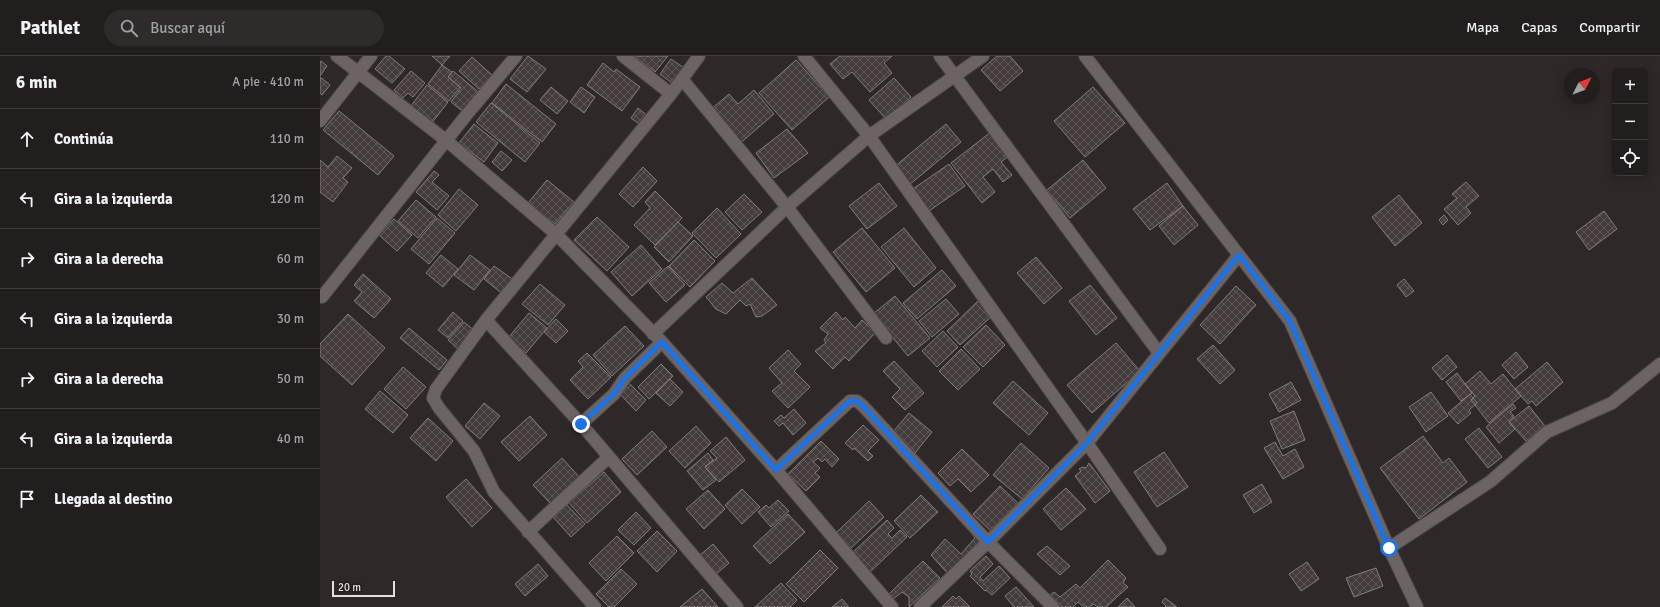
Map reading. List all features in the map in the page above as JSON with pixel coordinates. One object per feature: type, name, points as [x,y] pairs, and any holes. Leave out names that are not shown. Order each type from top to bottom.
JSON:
[{"type":"street","points":[[337,56],[447,141],[557,235],[657,338],[776,470],[892,607]]},
{"type":"street","points":[[320,121],[371,56]]},
{"type":"street","points":[[322,297],[516,56]]},
{"type":"street","points":[[623,56],[671,94]]},
{"type":"street","points":[[596,607],[494,492],[474,451],[439,408],[433,398],[436,389],[486,320],[671,94],[699,56]]},
{"type":"street","points":[[804,56],[869,136],[1087,443],[1160,549]]},
{"type":"street","points":[[940,56],[1159,353]]},
{"type":"street","points":[[581,424],[614,394],[657,338],[787,207],[869,136],[983,56]]},
{"type":"street","points":[[1085,56],[1290,321],[1389,548],[1417,607]]},
{"type":"street","points":[[682,79],[787,207],[886,338]]},
{"type":"street","points":[[920,607],[988,542],[1087,443],[1239,255]]},
{"type":"street","points":[[486,320],[581,424],[737,607]]},
{"type":"street","points":[[1389,548],[1491,482],[1547,432],[1612,404],[1660,364]]},
{"type":"street","points":[[776,470],[850,401],[857,401],[988,542],[1053,607]]},
{"type":"street","points":[[528,532],[609,457]]},
{"type":"building","points":[[386,56],[389,56],[405,69],[392,83],[375,69]]},
{"type":"building","points":[[432,56],[450,56],[442,65]]},
{"type":"building","points":[[528,56],[546,69],[527,92],[510,79]]},
{"type":"building","points":[[634,56],[668,56],[655,72]]},
{"type":"building","points":[[840,56],[892,56],[884,63],[892,73],[870,92],[852,72],[843,79],[830,64]]},
{"type":"building","points":[[997,56],[1010,56],[1023,71],[1000,91],[981,70]]},
{"type":"building","points":[[472,57],[492,75],[479,89],[459,71]]},
{"type":"building","points":[[671,59],[684,68],[672,83],[660,74]]},
{"type":"building","points":[[796,60],[829,97],[792,130],[759,93]]},
{"type":"building","points":[[321,61],[327,66],[320,76],[320,62]]},
{"type":"building","points":[[603,63],[614,72],[616,69],[640,87],[622,111],[587,85]]},
{"type":"building","points":[[442,65],[452,72],[448,77],[460,87],[449,101],[428,84]]},
{"type":"building","points":[[411,71],[425,83],[413,97],[408,93],[403,98],[394,90]]},
{"type":"building","points":[[453,71],[481,94],[466,114],[451,102],[461,88],[448,77]]},
{"type":"building","points":[[320,77],[330,85],[322,95],[320,93]]},
{"type":"building","points":[[894,78],[911,97],[886,119],[869,100]]},
{"type":"building","points":[[506,84],[556,124],[542,142],[492,103]]},
{"type":"building","points":[[427,85],[448,102],[431,124],[410,107]]},
{"type":"building","points":[[551,87],[568,101],[557,114],[540,100]]},
{"type":"building","points":[[581,87],[595,97],[584,113],[570,102]]},
{"type":"building","points":[[1093,87],[1125,123],[1085,157],[1054,121]]},
{"type":"building","points":[[754,90],[774,114],[738,145],[709,111],[729,94],[738,104]]},
{"type":"building","points":[[491,103],[540,143],[525,162],[476,122]]},
{"type":"building","points":[[638,108],[649,117],[642,126],[631,118]]},
{"type":"building","points":[[339,111],[394,156],[378,175],[323,130]]},
{"type":"building","points":[[474,124],[498,143],[484,162],[459,143]]},
{"type":"building","points":[[946,124],[961,142],[909,185],[894,167]]},
{"type":"building","points":[[787,129],[808,153],[774,178],[756,153]]},
{"type":"building","points":[[991,132],[1010,155],[1001,162],[1012,175],[1003,182],[993,169],[983,177],[995,192],[982,203],[951,163]]},
{"type":"building","points":[[501,151],[512,160],[502,171],[492,162]]},
{"type":"building","points":[[337,156],[352,168],[343,178],[348,182],[333,202],[320,192],[320,160],[328,167]]},
{"type":"building","points":[[1083,160],[1106,188],[1070,218],[1047,190]]},
{"type":"building","points":[[949,164],[965,186],[929,211],[913,189]]},
{"type":"building","points":[[643,167],[657,181],[633,207],[619,194]]},
{"type":"building","points":[[434,171],[439,175],[432,182],[449,196],[437,210],[416,192]]},
{"type":"building","points":[[547,180],[574,202],[555,224],[528,203]]},
{"type":"building","points":[[1466,182],[1479,196],[1466,207],[1471,213],[1458,225],[1444,209],[1457,198],[1452,194]]},
{"type":"building","points":[[879,183],[897,206],[867,229],[849,206]]},
{"type":"building","points":[[1167,183],[1183,206],[1150,230],[1133,209]]},
{"type":"building","points":[[459,189],[478,205],[456,231],[438,215]]},
{"type":"building","points":[[655,191],[682,218],[655,245],[634,225],[650,208],[645,202]]},
{"type":"building","points":[[744,194],[762,212],[742,230],[725,212]]},
{"type":"building","points":[[1399,195],[1422,223],[1395,246],[1372,217]]},
{"type":"building","points":[[416,200],[436,217],[418,238],[398,221]]},
{"type":"building","points":[[1183,206],[1198,225],[1174,245],[1159,226]]},
{"type":"building","points":[[717,208],[741,234],[716,258],[692,233]]},
{"type":"building","points":[[1604,211],[1617,229],[1589,250],[1576,232]]},
{"type":"building","points":[[1444,215],[1448,220],[1443,225],[1439,220]]},
{"type":"building","points":[[597,217],[629,247],[607,271],[574,240]]},
{"type":"building","points":[[437,218],[455,233],[429,264],[411,249]]},
{"type":"building","points":[[394,219],[412,235],[397,251],[379,235]]},
{"type":"building","points":[[678,222],[693,236],[669,262],[654,247]]},
{"type":"building","points":[[862,228],[895,268],[866,292],[833,252]]},
{"type":"building","points":[[904,228],[936,268],[914,287],[881,247]]},
{"type":"building","points":[[694,240],[715,261],[690,287],[669,266]]},
{"type":"building","points":[[641,245],[662,269],[632,296],[611,272]]},
{"type":"building","points":[[441,255],[458,269],[443,287],[426,273]]},
{"type":"building","points":[[470,255],[490,270],[474,290],[454,275]]},
{"type":"building","points":[[1036,257],[1062,288],[1044,304],[1017,273]]},
{"type":"building","points":[[494,266],[515,281],[504,295],[484,279]]},
{"type":"building","points":[[668,266],[685,285],[666,302],[649,283]]},
{"type":"building","points":[[942,270],[956,286],[917,319],[903,303]]},
{"type":"building","points":[[363,274],[391,299],[374,318],[354,301],[362,292],[354,285]]},
{"type":"building","points":[[752,278],[777,305],[762,316],[756,317],[750,304],[746,306],[740,300],[726,314],[716,309],[706,297],[722,283],[733,293]]},
{"type":"building","points":[[1404,279],[1414,291],[1406,297],[1397,285]]},
{"type":"building","points":[[540,284],[565,305],[548,325],[522,304]]},
{"type":"building","points":[[1090,285],[1117,318],[1096,335],[1069,301]]},
{"type":"building","points":[[1236,286],[1256,305],[1220,344],[1200,325]]},
{"type":"building","points":[[895,296],[930,338],[908,356],[873,314]]},
{"type":"building","points":[[946,299],[959,314],[932,337],[919,321]]},
{"type":"building","points":[[978,301],[992,316],[960,345],[947,331]]},
{"type":"building","points":[[453,312],[463,321],[448,338],[438,330]]},
{"type":"building","points":[[836,312],[843,320],[845,317],[855,328],[862,320],[875,333],[849,361],[845,357],[833,369],[815,351],[826,343],[824,340],[828,334],[820,328]]},
{"type":"building","points":[[529,313],[547,328],[526,353],[508,338]]},
{"type":"building","points":[[348,314],[385,348],[352,385],[320,356],[320,344]]},
{"type":"building","points":[[556,319],[568,331],[556,343],[544,332]]},
{"type":"building","points":[[464,322],[476,332],[459,350],[448,340]]},
{"type":"building","points":[[986,325],[1005,345],[983,367],[963,347]]},
{"type":"building","points":[[625,326],[644,346],[612,376],[593,355]]},
{"type":"building","points":[[409,328],[447,360],[439,370],[400,338]]},
{"type":"building","points":[[943,331],[958,347],[937,367],[922,351]]},
{"type":"building","points":[[1116,343],[1140,371],[1092,413],[1067,385]]},
{"type":"building","points":[[1213,345],[1235,370],[1220,384],[1197,359]]},
{"type":"building","points":[[961,349],[980,369],[958,390],[939,371]]},
{"type":"building","points":[[788,350],[801,364],[794,371],[810,387],[788,408],[772,391],[782,383],[769,368]]},
{"type":"building","points":[[1516,352],[1528,367],[1514,379],[1502,365]]},
{"type":"building","points":[[587,353],[611,377],[588,399],[570,380],[583,367],[578,361]]},
{"type":"building","points":[[1447,355],[1457,367],[1442,380],[1432,368]]},
{"type":"building","points":[[894,361],[924,393],[905,410],[892,397],[900,389],[883,371]]},
{"type":"building","points":[[1547,362],[1563,382],[1536,406],[1532,401],[1528,404],[1515,389]]},
{"type":"building","points":[[661,364],[673,376],[649,399],[638,387]]},
{"type":"building","points":[[403,367],[426,387],[406,409],[384,389]]},
{"type":"building","points":[[1480,371],[1491,384],[1503,374],[1521,396],[1489,423],[1471,400],[1475,396],[1465,384]]},
{"type":"building","points":[[1457,373],[1472,393],[1461,401],[1446,382]]},
{"type":"building","points":[[670,379],[683,392],[670,406],[656,393]]},
{"type":"building","points":[[1013,381],[1048,413],[1029,435],[993,403]]},
{"type":"building","points":[[1291,382],[1301,400],[1279,412],[1269,394]]},
{"type":"building","points":[[629,383],[646,400],[636,411],[619,393]]},
{"type":"building","points":[[380,391],[408,415],[393,433],[365,409]]},
{"type":"building","points":[[1431,392],[1448,416],[1426,432],[1409,407]]},
{"type":"building","points":[[1470,394],[1477,403],[1469,410],[1471,413],[1458,424],[1448,413]]},
{"type":"building","points":[[484,403],[500,416],[480,439],[465,426]]},
{"type":"building","points":[[1513,404],[1516,408],[1510,412],[1514,416],[1509,422],[1515,429],[1499,443],[1486,427]]},
{"type":"building","points":[[1529,406],[1545,426],[1526,441],[1509,422]]},
{"type":"building","points":[[794,409],[806,423],[793,435],[783,423],[779,426],[774,421],[781,415],[784,418]]},
{"type":"building","points":[[1294,411],[1305,440],[1282,449],[1270,421]]},
{"type":"building","points":[[909,413],[932,432],[915,453],[892,433]]},
{"type":"building","points":[[530,416],[547,435],[519,461],[501,442]]},
{"type":"building","points":[[428,418],[453,441],[436,461],[410,438]]},
{"type":"building","points":[[863,425],[879,440],[868,451],[873,456],[868,461],[854,448],[853,450],[845,443]]},
{"type":"building","points":[[696,426],[711,443],[685,468],[669,451]]},
{"type":"building","points":[[1479,428],[1502,457],[1488,468],[1465,439]]},
{"type":"building","points":[[652,431],[667,447],[637,475],[622,459]]},
{"type":"building","points":[[1423,436],[1443,463],[1449,458],[1467,482],[1419,519],[1380,468]]},
{"type":"building","points":[[726,437],[745,460],[719,482],[705,467],[717,458],[710,451]]},
{"type":"building","points":[[821,441],[839,459],[832,467],[825,459],[822,462],[818,458],[813,462],[820,468],[815,473],[820,477],[806,491],[788,474]]},
{"type":"building","points":[[1275,442],[1283,456],[1295,449],[1304,467],[1283,479],[1264,448]]},
{"type":"building","points":[[1021,443],[1049,468],[1022,499],[993,475]]},
{"type":"building","points":[[962,449],[989,475],[971,492],[958,479],[950,486],[938,473]]},
{"type":"building","points":[[1164,452],[1188,487],[1157,507],[1134,472]]},
{"type":"building","points":[[708,453],[713,460],[705,467],[716,480],[703,490],[687,471]]},
{"type":"building","points":[[562,458],[580,478],[551,504],[533,485]]},
{"type":"building","points":[[1089,463],[1110,491],[1095,503],[1075,476],[1081,471],[1079,469],[1083,467],[1086,468]]},
{"type":"building","points":[[604,472],[621,492],[587,523],[569,503]]},
{"type":"building","points":[[466,479],[492,508],[472,527],[446,497]]},
{"type":"building","points":[[1262,484],[1272,502],[1254,513],[1243,495]]},
{"type":"building","points":[[1000,486],[1019,504],[992,532],[973,514]]},
{"type":"building","points":[[1066,488],[1086,509],[1061,530],[1043,509]]},
{"type":"building","points":[[742,489],[760,507],[742,524],[725,505]]},
{"type":"building","points":[[708,490],[725,509],[704,529],[686,509]]},
{"type":"building","points":[[921,495],[938,512],[910,538],[894,521]]},
{"type":"building","points":[[778,500],[789,511],[771,527],[758,512],[766,505],[769,508]]},
{"type":"building","points":[[869,501],[884,517],[849,550],[835,534]]},
{"type":"building","points":[[567,505],[585,524],[571,537],[553,517]]},
{"type":"building","points":[[636,512],[651,528],[634,545],[618,530]]},
{"type":"building","points":[[788,514],[805,532],[770,564],[753,546]]},
{"type":"building","points":[[957,516],[983,540],[949,575],[931,555],[945,539],[961,554],[975,538]]},
{"type":"building","points":[[887,520],[894,528],[888,534],[892,538],[900,530],[907,537],[869,573],[851,554]]},
{"type":"building","points":[[657,531],[677,551],[657,572],[637,551]]},
{"type":"building","points":[[617,536],[634,553],[606,581],[589,563]]},
{"type":"building","points":[[713,544],[729,563],[715,575],[699,556]]},
{"type":"building","points":[[1047,546],[1070,566],[1060,575],[1037,554]]},
{"type":"building","points":[[820,550],[838,568],[804,602],[786,584]]},
{"type":"building","points":[[986,556],[993,564],[980,577],[983,581],[999,566],[1010,578],[992,595],[986,590],[985,591],[970,576],[972,574],[970,571]]},
{"type":"building","points":[[1108,560],[1126,578],[1123,583],[1128,587],[1106,607],[1097,607],[1094,604],[1089,607],[1084,607],[1078,602],[1073,607],[1060,607],[1049,596],[1054,592],[1060,597],[1076,584],[1080,588]]},
{"type":"building","points":[[923,561],[940,578],[909,607],[909,597],[902,592],[893,599],[889,594]]},
{"type":"building","points":[[1307,562],[1319,579],[1301,591],[1289,574]]},
{"type":"building","points":[[538,564],[548,576],[525,596],[515,584]]},
{"type":"building","points":[[1376,568],[1383,586],[1354,597],[1346,578]]},
{"type":"building","points":[[621,569],[637,584],[614,607],[609,607],[596,594]]},
{"type":"building","points":[[781,583],[797,600],[790,607],[755,607]]},
{"type":"building","points":[[1016,587],[1034,607],[1014,607],[1005,596]]},
{"type":"building","points":[[702,589],[718,607],[680,607]]},
{"type":"building","points":[[953,596],[956,599],[959,596],[970,607],[942,607]]},
{"type":"building","points":[[1127,598],[1135,607],[1118,607]]},
{"type":"building","points":[[1165,598],[1177,607],[1165,607],[1166,606],[1162,602]]},
{"type":"building","points":[[842,599],[849,607],[832,607]]},
{"type":"route","points":[[581,424],[614,394],[625,378],[662,342],[776,470],[850,401],[857,401],[988,542],[1087,443],[1239,255],[1290,321],[1389,548]]}]
